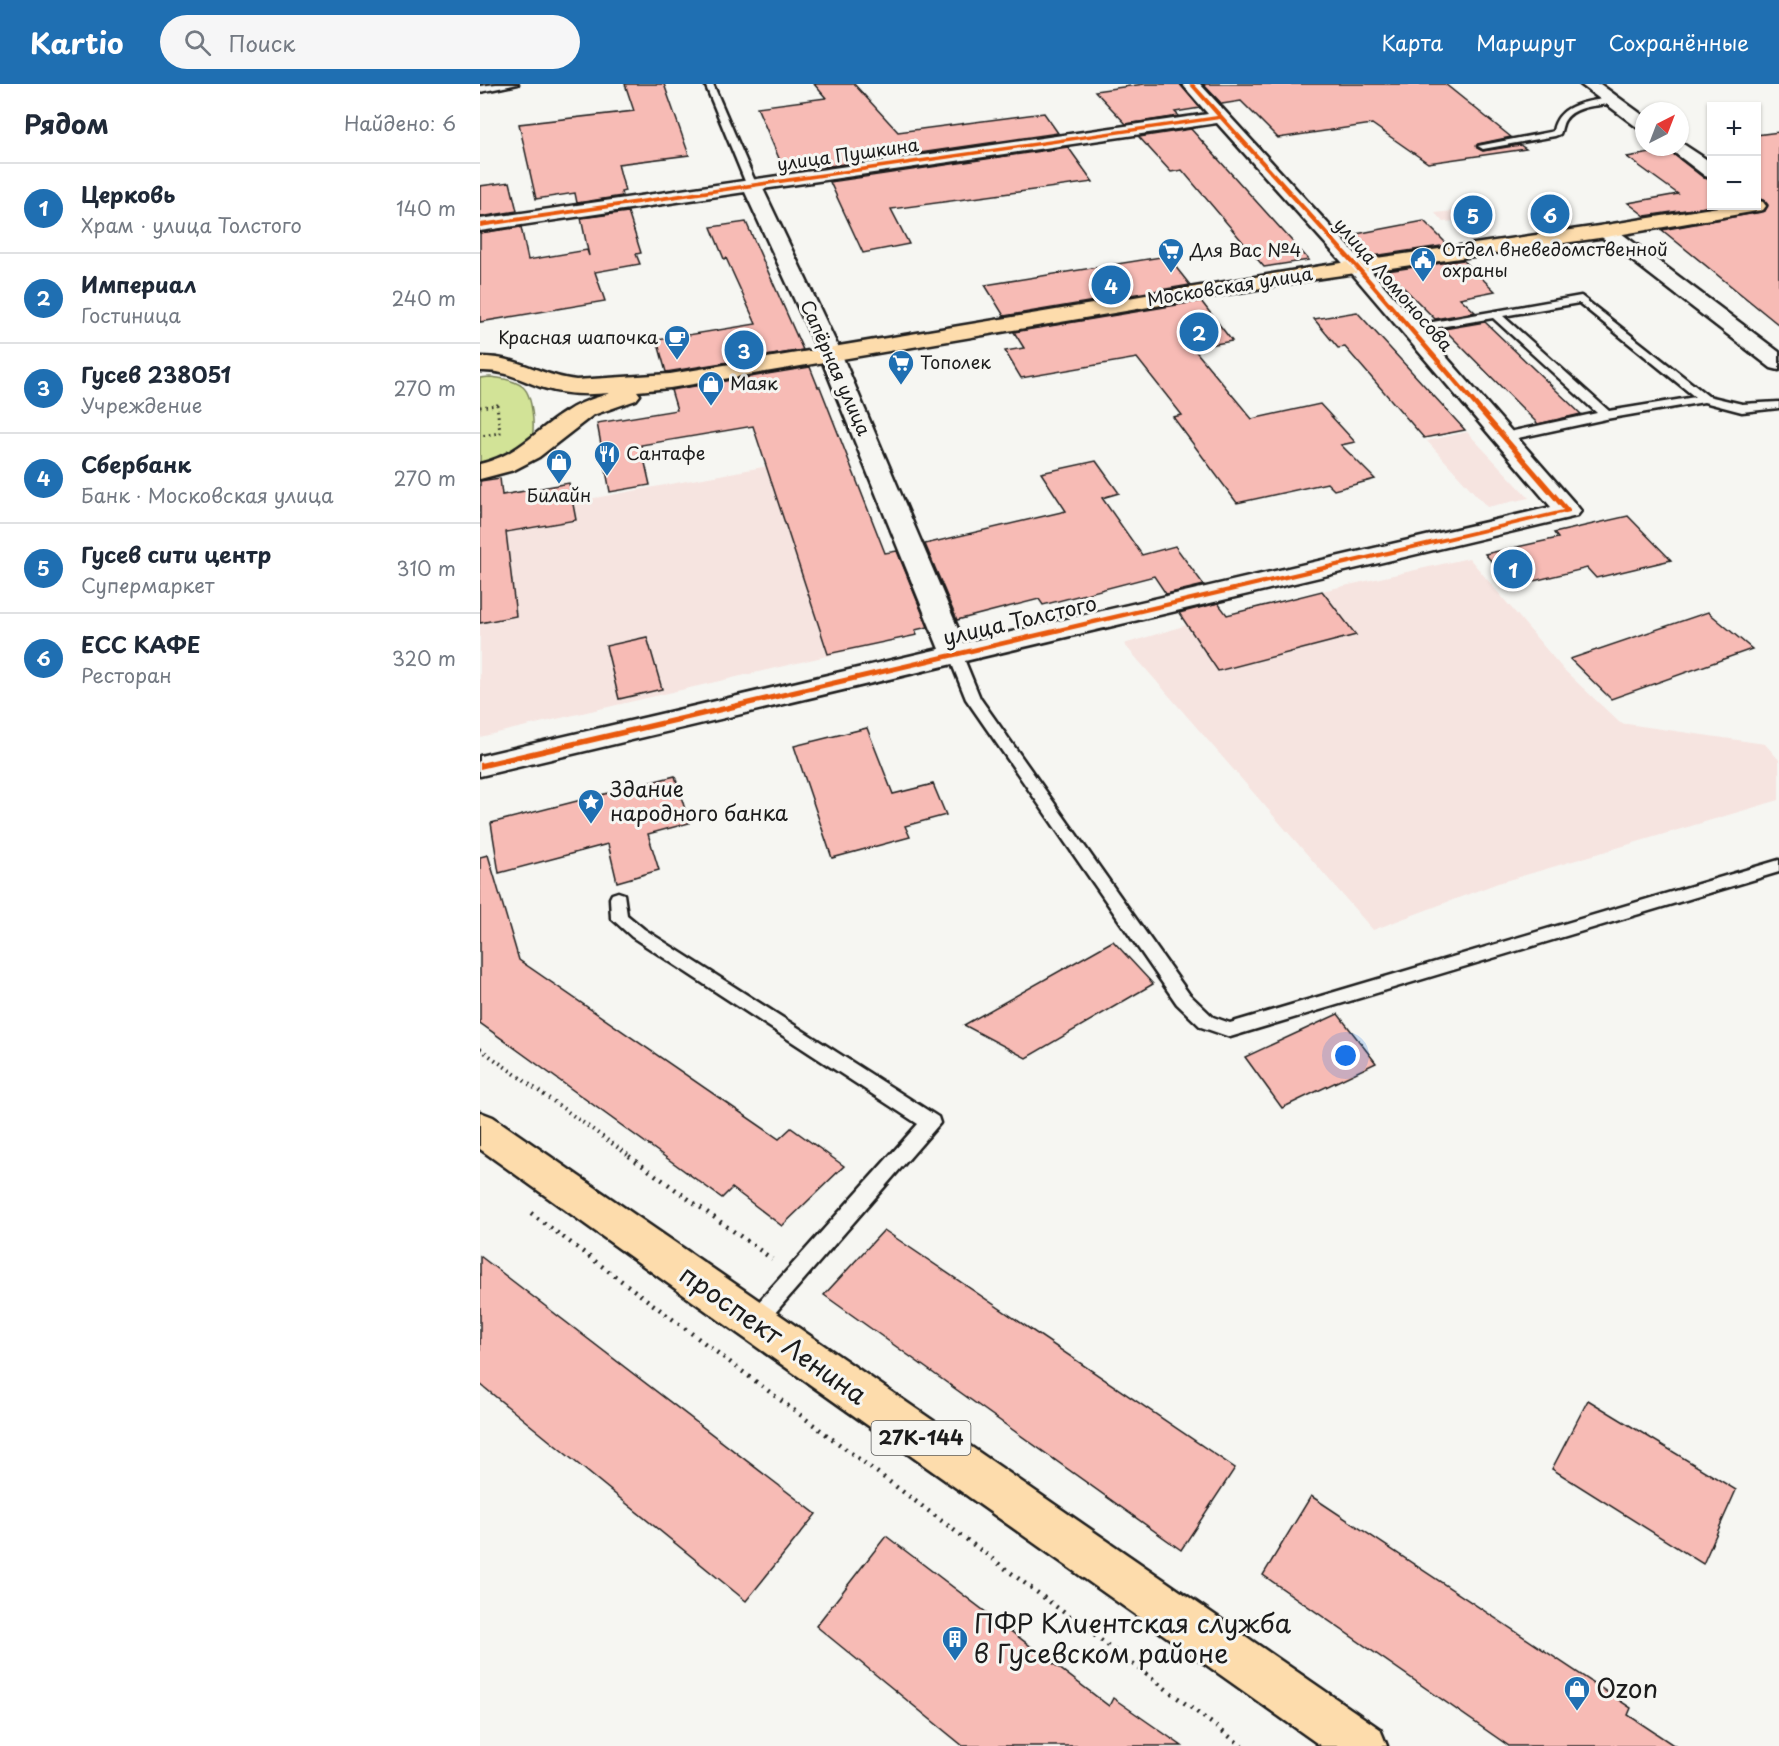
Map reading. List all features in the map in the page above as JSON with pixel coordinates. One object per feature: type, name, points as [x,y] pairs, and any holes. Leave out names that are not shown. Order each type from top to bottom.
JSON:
[{"type":"main road","name":"Московская улица","points":[[1761,204],[1779,202]]},
{"type":"main road","name":"Московская улица","points":[[480,364],[493,362],[519,367],[551,382],[576,387],[670,381],[1357,267],[1606,231],[1728,210]]},
{"type":"main road","points":[[538,376],[551,396],[555,432]]},
{"type":"main road","name":"Московская улица","points":[[480,472],[505,465],[530,452],[585,410],[670,381]]},
{"type":"main road","name":"проспект Ленина","points":[[480,1128],[754,1322],[1363,1746]]},
{"type":"street","name":"улица Ломоносова","points":[[1191,84],[1357,267],[1568,511]]},
{"type":"street","points":[[1588,84],[1635,118]]},
{"type":"street","name":"улица Пушкина","points":[[480,225],[1221,117]]},
{"type":"street","points":[[1689,156],[1707,169]]},
{"type":"street","name":"Сапёрная улица","points":[[752,186],[830,353],[955,654]]},
{"type":"street","points":[[1606,231],[1779,363]]},
{"type":"street","name":"улица Толстого","points":[[480,766],[1568,511]]},
{"type":"lane","points":[[480,88],[514,84]]},
{"type":"lane","name":"Сапёрная улица","points":[[709,84],[752,186]]},
{"type":"lane","points":[[1483,146],[1552,134],[1557,132],[1557,122],[1561,116],[1570,111],[1579,107],[1612,101]]},
{"type":"lane","points":[[1410,328],[1581,299],[1704,399]]},
{"type":"lane","points":[[1495,314],[1606,415]]},
{"type":"lane","points":[[1504,436],[1606,415],[1704,399],[1742,408],[1779,405]]},
{"type":"lane","points":[[955,654],[973,699],[1183,999],[1207,1023],[1230,1030],[1779,866]]},
{"type":"lane","points":[[618,898],[619,918],[638,933],[931,1123],[754,1322]]},
{"type":"path","points":[[480,407],[497,405],[500,433],[480,436]]},
{"type":"path","points":[[480,1049],[796,1276]]},
{"type":"path","points":[[528,1210],[1242,1746]]},
{"type":"shaded area","points":[[1488,207],[1495,216],[1477,218],[1481,223],[1459,226],[1455,221],[1443,222],[1435,213]]},
{"type":"shaded area","points":[[1467,432],[1529,498],[1487,507],[1427,441]]},
{"type":"shaded area","points":[[844,452],[917,635],[480,737],[480,623],[516,615],[511,575],[488,519],[531,528],[575,520],[573,502]]},
{"type":"shaded area","points":[[1469,558],[1563,669],[1620,723],[1765,744],[1779,760],[1779,800],[1498,883],[1373,930],[1124,644],[1187,625],[1219,671],[1356,635],[1322,591]]},
{"type":"green space","points":[[490,377],[512,381],[523,387],[531,406],[533,431],[530,443],[480,469],[480,378]]},
{"type":"building","points":[[625,84],[664,84],[689,155],[618,164],[625,191],[621,192],[622,196],[577,203],[575,193],[536,199],[519,124],[634,111]]},
{"type":"building","points":[[814,84],[854,84],[898,132],[1044,113],[1058,133],[823,167],[818,158],[781,163],[757,107],[826,98]]},
{"type":"building","points":[[1144,84],[1180,84],[1200,108],[1175,112],[1179,116],[1126,124],[1095,91]]},
{"type":"building","points":[[1203,84],[1445,84],[1511,137],[1478,144],[1477,148],[1483,151],[1520,145],[1526,149],[1428,163],[1372,124],[1278,138],[1241,101],[1222,104]]},
{"type":"building","points":[[1191,129],[1309,260],[1264,267],[1182,170],[1171,172],[1139,137]]},
{"type":"building","points":[[1779,132],[1779,325],[1662,230],[1765,211],[1768,205],[1761,199],[1761,134]]},
{"type":"building","points":[[1068,147],[1093,182],[891,209],[909,244],[863,253],[830,182]]},
{"type":"building","points":[[1676,156],[1707,179],[1707,207],[1645,216],[1628,203],[1678,194],[1627,157]]},
{"type":"building","points":[[510,182],[517,211],[480,217],[480,186]]},
{"type":"building","points":[[628,212],[641,253],[636,254],[640,264],[595,272],[605,301],[480,322],[480,233],[521,227],[528,260],[587,250],[589,256],[581,218]]},
{"type":"building","points":[[1424,221],[1448,245],[1373,256],[1351,235]]},
{"type":"building","points":[[746,222],[803,350],[666,372],[657,340],[756,324],[711,227]]},
{"type":"building","points":[[1167,256],[1190,285],[1004,316],[985,285]]},
{"type":"building","points":[[1463,260],[1495,291],[1460,298],[1475,312],[1435,319],[1387,271]]},
{"type":"building","points":[[1201,301],[1232,341],[1193,348],[1252,419],[1320,404],[1355,442],[1341,445],[1375,479],[1334,490],[1327,483],[1237,503],[1173,417],[1182,415],[1137,358],[1021,378],[1005,351],[1024,348],[1014,332]]},
{"type":"building","points":[[1357,312],[1465,430],[1424,438],[1345,347],[1338,348],[1314,319]]},
{"type":"building","points":[[1485,322],[1581,414],[1538,424],[1444,329]]},
{"type":"building","points":[[810,367],[885,553],[897,551],[928,627],[915,630],[917,635],[828,654],[753,426],[641,445],[650,485],[610,492],[597,423],[677,410],[671,390]]},
{"type":"building","points":[[1096,461],[1119,493],[1102,498],[1142,555],[1175,546],[1204,585],[1166,594],[1154,576],[1043,605],[1039,599],[957,620],[925,544],[1066,511],[1041,473]]},
{"type":"building","points":[[500,478],[502,495],[569,483],[576,520],[506,532],[516,616],[480,623],[480,481]]},
{"type":"building","points":[[1628,516],[1671,560],[1596,578],[1587,568],[1513,586],[1485,554],[1558,538],[1554,533]]},
{"type":"building","points":[[1322,591],[1356,635],[1218,671],[1179,613],[1218,603],[1227,615]]},
{"type":"building","points":[[1708,612],[1752,649],[1611,699],[1570,659]]},
{"type":"building","points":[[647,637],[662,689],[619,699],[606,646]]},
{"type":"building","points":[[867,728],[893,794],[933,784],[946,815],[905,826],[910,837],[832,858],[794,746]]},
{"type":"building","points":[[675,776],[689,823],[648,834],[659,870],[617,882],[608,844],[499,873],[491,823]]},
{"type":"building","points":[[488,855],[519,960],[779,1139],[791,1128],[844,1166],[782,1226],[732,1188],[722,1198],[480,1023],[480,857]]},
{"type":"building","points":[[1113,941],[1153,984],[1026,1058],[964,1025]]},
{"type":"building","points":[[1338,1014],[1376,1063],[1282,1108],[1245,1057]]},
{"type":"building","points":[[884,1230],[1235,1468],[1181,1550],[824,1295]]},
{"type":"building","points":[[480,1256],[816,1514],[746,1601],[480,1384]]},
{"type":"building","points":[[1588,1400],[1736,1490],[1703,1564],[1552,1469]]},
{"type":"building","points":[[1311,1496],[1631,1708],[1628,1715],[1675,1746],[1509,1746],[1263,1575]]},
{"type":"building","name":"ПФР Клиентская служба в Гусевском районе","points":[[886,1536],[1109,1706],[1113,1698],[1182,1746],[963,1746],[816,1626]]},
{"type":"cycle path","points":[[480,766],[1568,511],[1357,267],[1191,84]]},
{"type":"cycle path","points":[[480,225],[1221,117]]},
{"type":"place","name":"ЕСС КАФЕ","points":[[1550,214]]},
{"type":"place","name":"Гусев сити центр","points":[[1473,215]]},
{"type":"place","name":"Для Вас №4","points":[[1171,274]]},
{"type":"place","name":"Отдел вневедомственной охраны","points":[[1423,283]]},
{"type":"place","name":"Сбербанк","points":[[1111,285]]},
{"type":"place","name":"Империал","points":[[1199,332]]},
{"type":"place","name":"Гусев 238051","points":[[744,350]]},
{"type":"place","name":"Красная шапочка","points":[[677,361]]},
{"type":"place","name":"Тополек","points":[[901,386]]},
{"type":"place","name":"Маяк","points":[[711,407]]},
{"type":"place","name":"Сантафе","points":[[607,477]]},
{"type":"place","name":"Билайн","points":[[559,485]]},
{"type":"place","name":"Церковь","points":[[1513,569]]},
{"type":"place","name":"Здание народного банка","points":[[591,825]]},
{"type":"place","name":"ПФР Клиентская служба в Гусевском районе","points":[[955,1662]]},
{"type":"place","name":"Ozon","points":[[1577,1712]]}]
